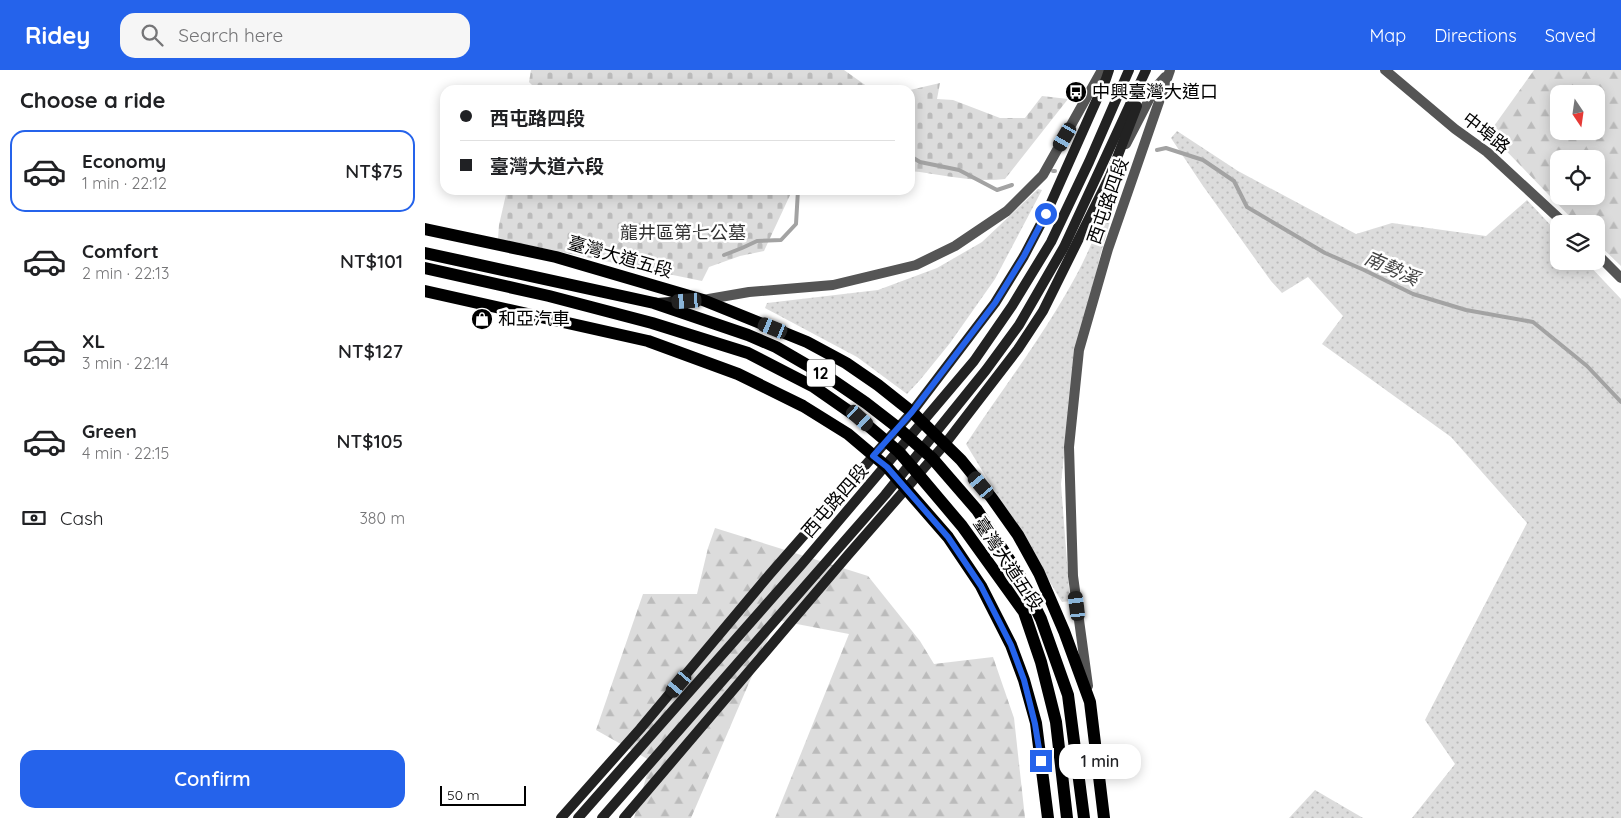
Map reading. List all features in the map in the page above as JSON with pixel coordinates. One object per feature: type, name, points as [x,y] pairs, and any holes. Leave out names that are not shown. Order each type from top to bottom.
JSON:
[{"type":"main road","name":"臺灣大道五段","points":[[425,230],[556,257],[703,300],[815,346],[878,385],[912,412],[961,460],[1018,535],[1039,573],[1064,631],[1090,702]]},
{"type":"main road","name":"臺灣大道五段","points":[[425,254],[654,303],[748,335],[776,347],[831,379],[897,427],[932,458],[977,510],[1020,576],[1041,619],[1068,695],[1084,818]]},
{"type":"main road","name":"臺灣大道五段","points":[[425,268],[549,296],[652,323],[748,353],[814,387],[860,418],[899,452],[962,526],[1024,612],[1041,662],[1056,722],[1067,818]]},
{"type":"main road","name":"臺灣大道五段","points":[[425,291],[649,341],[738,374],[803,406],[848,434],[887,467],[948,537],[981,586],[1011,645],[1024,680],[1035,724],[1048,818]]},
{"type":"main road","name":"12","points":[[1090,702],[1105,818]]},
{"type":"street","points":[[654,303],[703,300],[749,292],[833,285],[916,265],[955,246],[1007,211],[1043,175],[1103,70]]},
{"type":"street","name":"西屯路四段","points":[[562,818],[640,729],[770,574],[912,412],[995,303],[1024,256],[1046,214],[1109,70]]},
{"type":"street","name":"西屯路四段","points":[[578,818],[802,564],[974,361],[1005,317],[1051,242],[1089,162],[1129,70]]},
{"type":"street","name":"西屯路四段","points":[[624,818],[945,444],[1018,349],[1043,312],[1110,176],[1137,105],[1147,70]]},
{"type":"street","name":"西屯路四段","points":[[602,818],[885,495],[986,370],[1019,325],[1064,247],[1147,70]]},
{"type":"street","name":"中埠路","points":[[1385,70],[1448,124],[1487,152],[1555,215]]},
{"type":"street","points":[[1110,176],[1155,88],[1170,71]]},
{"type":"street","name":"西屯路四段","points":[[1090,702],[1073,576],[1069,447],[1079,350],[1120,213],[1170,71]]},
{"type":"street","points":[[1605,262],[1621,278]]},
{"type":"street","points":[[562,818],[621,770]]},
{"type":"street","points":[[615,818],[648,789]]},
{"type":"green space","points":[[531,70],[844,70],[865,85],[532,85],[529,82]]},
{"type":"green space","points":[[1534,70],[1621,70],[1621,266],[1605,251],[1605,215],[1568,215],[1559,205],[1605,205],[1605,150],[1550,150],[1550,196],[1489,133]]},
{"type":"green space","points":[[940,83],[937,99],[953,100],[1000,118],[1025,118],[1042,96],[1068,99],[1005,179],[981,180],[915,172],[915,89]]},
{"type":"green space","points":[[1177,131],[1238,171],[1356,234],[1392,223],[1486,236],[1527,200],[1550,224],[1550,270],[1594,270],[1621,299],[1621,818],[1412,818],[1455,764],[1425,720],[1527,523],[1451,437],[1322,344],[1343,316],[1308,277],[1282,293],[1271,281],[1171,138]]},
{"type":"green space","points":[[1123,177],[1102,249],[1073,367],[1061,484],[1070,601],[1062,602],[966,444],[1065,296]]},
{"type":"green space","points":[[1038,189],[1042,190],[995,279],[950,343],[907,394],[857,357],[765,308],[767,303],[878,290],[937,268],[982,242]]},
{"type":"green space","name":"龍井區第七公墓","points":[[506,195],[790,195],[764,251],[740,256],[709,267],[702,281],[498,239]]},
{"type":"green space","points":[[715,528],[868,576],[920,641],[934,664],[993,657],[1014,718],[1025,818],[775,818],[849,634],[776,620],[691,818],[634,818],[651,761],[596,730],[643,594],[697,594]]},
{"type":"green space","points":[[1315,790],[1363,818],[1289,818]]},
{"type":"waterway","name":"南勢溪","points":[[1157,150],[1166,148],[1203,160],[1234,181],[1247,207],[1325,253],[1413,294],[1466,310],[1533,322],[1587,366],[1621,402]]},
{"type":"waterway","name":"南勢溪","points":[[915,159],[920,162],[959,170],[997,190],[1012,185]]},
{"type":"waterway","name":"南勢溪","points":[[724,255],[757,241],[781,240],[796,224],[798,195]]},
{"type":"place","name":"中興臺灣大道口","points":[[1076,92]]},
{"type":"place","name":"和亞汽車","points":[[482,319]]},
{"type":"route","points":[[1041,761],[1035,724],[1024,680],[1011,645],[981,586],[948,537],[887,467],[873,456],[912,412],[995,303],[1024,256],[1046,214]]}]
